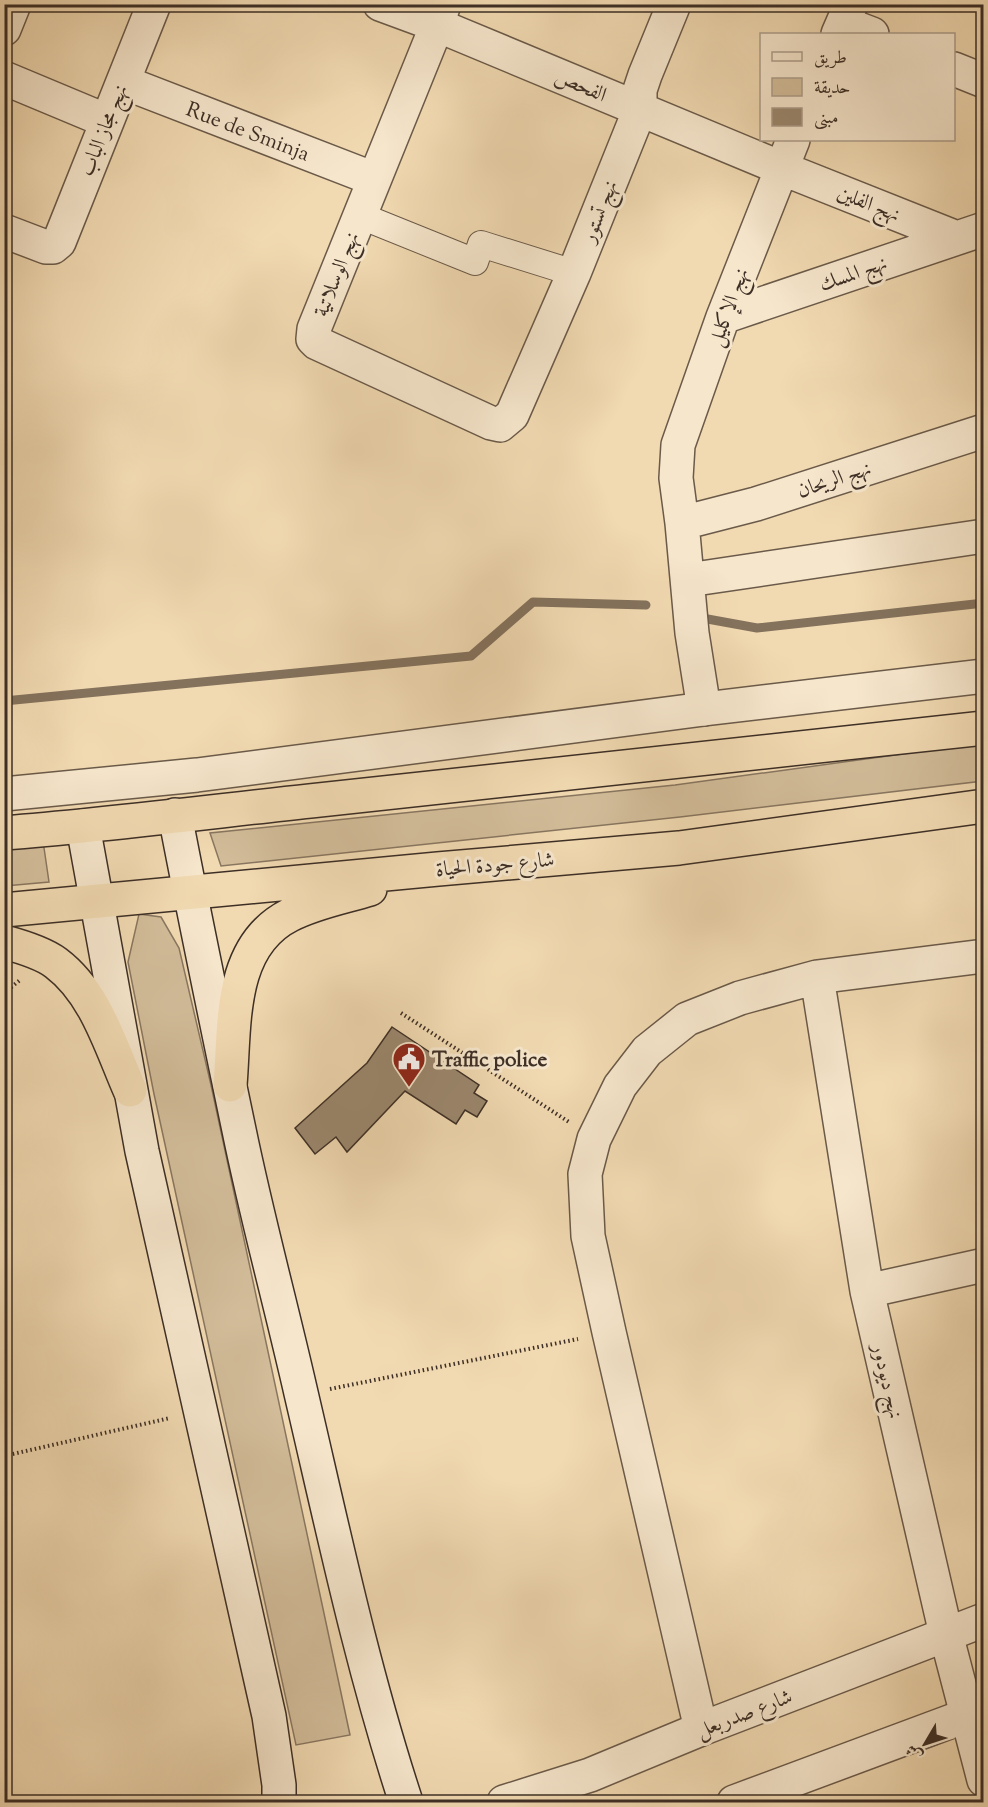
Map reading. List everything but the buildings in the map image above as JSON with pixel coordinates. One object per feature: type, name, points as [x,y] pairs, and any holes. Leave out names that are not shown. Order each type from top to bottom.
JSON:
[{"type":"highway","points":[[4,833],[676,763],[984,728]]},
{"type":"highway","name":"شارع جودة الحياة","points":[[4,910],[679,848],[984,806]]},
{"type":"highway","points":[[230,1084],[237,994],[245,962],[256,942],[274,925],[291,915],[438,869]]},
{"type":"highway","points":[[4,942],[55,961],[79,984],[97,1015],[130,1090]]},
{"type":"street","points":[[4,29],[14,4]]},
{"type":"street","name":"نهج مجاز الباب","points":[[4,231],[46,247],[53,247],[59,242],[154,4]]},
{"type":"street","name":"الفحص","points":[[380,4],[441,15],[640,109],[787,154]]},
{"type":"street","name":"نهج تستور","points":[[512,415],[574,273],[640,109],[640,90],[674,4]]},
{"type":"street","name":"نهج الوسلاتية","points":[[441,15],[314,329],[313,339],[317,343],[491,423],[500,425],[512,415]]},
{"type":"street","points":[[955,69],[984,81]]},
{"type":"street","points":[[4,78],[107,121]]},
{"type":"street","name":"Rue de Sminja","points":[[123,82],[374,179]]},
{"type":"street","name":"نهج الفلين","points":[[787,154],[970,233]]},
{"type":"street","name":"نهج الإكليل","points":[[704,709],[692,633],[676,478],[678,445],[723,316],[787,154]]},
{"type":"street","points":[[361,216],[475,262],[481,244],[574,273]]},
{"type":"street","name":"نهج المسك","points":[[723,316],[970,233]]},
{"type":"street","name":"نهج الريحان","points":[[682,523],[756,504],[984,431]]},
{"type":"street","points":[[688,580],[984,536]]},
{"type":"street","points":[[4,794],[197,775],[704,709],[984,676]]},
{"type":"street","points":[[175,815],[238,1130],[364,1661],[406,1803]]},
{"type":"street","points":[[83,826],[142,1151],[268,1716],[279,1785],[279,1803]]},
{"type":"street","points":[[701,1729],[588,1236],[585,1174],[594,1139],[620,1086],[646,1051],[687,1019],[740,998],[817,977],[984,956]]},
{"type":"street","name":"نهج ديودور","points":[[817,977],[867,1291],[946,1635],[975,1713],[984,1780]]},
{"type":"street","points":[[867,1291],[984,1265]]},
{"type":"street","name":"شارع صدربعل","points":[[504,1803],[590,1775],[701,1729],[984,1620]]},
{"type":"street","points":[[734,1803],[975,1713]]},
{"type":"path","points":[[401,1013],[594,1139]]},
{"type":"path","points":[[302,1395],[609,1332]]},
{"type":"path","points":[[4,1456],[200,1412]]},
{"type":"green space","points":[[983,743],[983,781],[680,817],[221,866],[210,833],[675,785]]},
{"type":"green space","points":[[42,834],[49,882],[5,886],[5,838]]},
{"type":"green space","points":[[139,914],[161,917],[179,948],[211,1085],[350,1735],[296,1745],[154,1094],[128,962]]},
{"type":"waterway","points":[[4,701],[471,656],[533,602],[646,605]]},
{"type":"waterway","points":[[702,618],[757,628],[984,603]]},
{"type":"place","name":"Traffic police","points":[[409,1088]]}]
